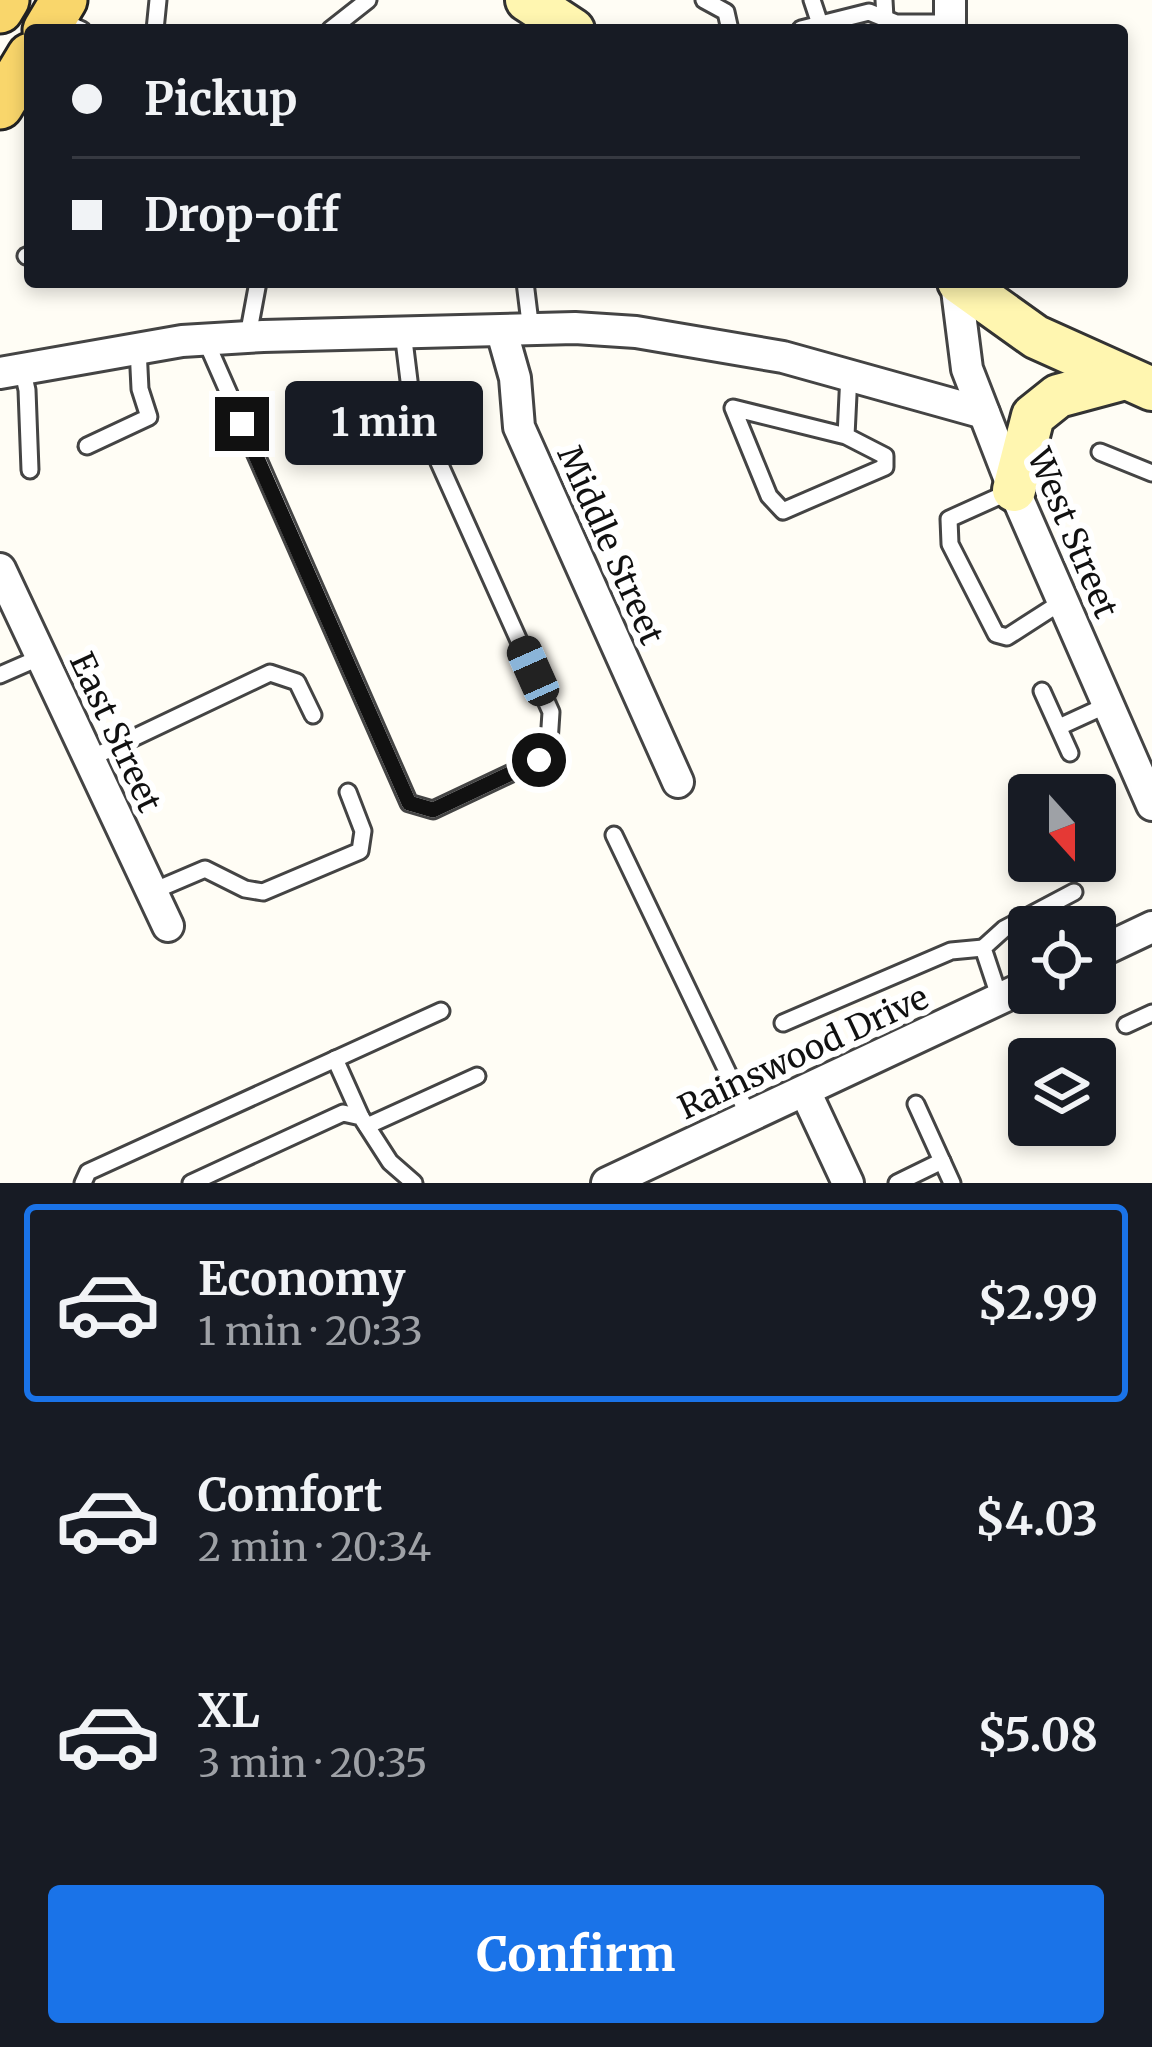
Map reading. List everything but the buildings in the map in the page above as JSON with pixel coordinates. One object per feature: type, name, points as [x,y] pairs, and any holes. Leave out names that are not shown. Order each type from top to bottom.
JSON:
[{"type":"main road","points":[[0,10],[6,0]]},
{"type":"main road","points":[[527,0],[564,24]]},
{"type":"main road","points":[[0,106],[24,66]]},
{"type":"main road","points":[[966,288],[1036,337],[1138,384]]},
{"type":"main road","points":[[1014,490],[1033,416],[1058,396],[1138,384]]},
{"type":"street","name":"West Street","points":[[958,288],[967,369],[1014,490],[1152,805]]},
{"type":"street","points":[[11,371],[205,339],[575,328],[636,332],[783,357],[984,413]]},
{"type":"street","name":"Middle Street","points":[[517,331],[519,427],[678,782]]},
{"type":"street","name":"East Street","points":[[0,569],[167,926]]},
{"type":"street","points":[[1116,944],[1152,926]]},
{"type":"street","name":"Rainswood Drive","points":[[607,1183],[1008,995]]},
{"type":"street","points":[[805,1091],[848,1183]]},
{"type":"lane","points":[[704,0],[726,12],[729,24]]},
{"type":"lane","points":[[812,0],[820,24],[869,12],[896,23],[950,18]]},
{"type":"lane","points":[[884,0],[885,19]]},
{"type":"lane","points":[[337,24],[365,1]]},
{"type":"lane","points":[[248,336],[257,288]]},
{"type":"lane","points":[[517,331],[524,288]]},
{"type":"lane","points":[[205,339],[409,803],[433,810],[539,760],[549,743],[551,712],[423,428],[411,397],[403,332]]},
{"type":"lane","points":[[87,446],[148,418],[140,389],[138,348]]},
{"type":"lane","points":[[11,371],[27,390],[30,470]]},
{"type":"lane","points":[[846,436],[848,374]]},
{"type":"lane","points":[[734,408],[846,436],[885,456],[885,467],[783,512],[769,496],[734,408]]},
{"type":"lane","points":[[1100,452],[1152,472]]},
{"type":"lane","points":[[1014,490],[950,519],[950,544],[996,634],[1007,637],[1063,602]]},
{"type":"lane","points":[[0,675],[41,656]]},
{"type":"lane","points":[[89,759],[270,673],[297,682],[313,715]]},
{"type":"lane","points":[[1042,691],[1070,753]]},
{"type":"lane","points":[[1059,727],[1107,704]]},
{"type":"lane","points":[[152,892],[206,868],[245,890],[263,892],[360,851],[363,831],[348,792]]},
{"type":"lane","points":[[614,835],[748,1117]]},
{"type":"lane","points":[[783,1023],[951,951],[983,948],[1004,929],[1074,892]]},
{"type":"lane","points":[[983,948],[1000,999]]},
{"type":"lane","points":[[82,1183],[88,1172],[441,1011]]},
{"type":"lane","points":[[1126,1025],[1152,1013]]},
{"type":"lane","points":[[334,1059],[364,1122],[390,1162],[414,1183]]},
{"type":"lane","points":[[191,1183],[343,1113],[364,1122],[477,1076]]},
{"type":"lane","points":[[916,1104],[952,1183]]},
{"type":"lane","points":[[897,1183],[942,1161]]},
{"type":"route","points":[[242,424],[409,803],[433,810],[539,760]]}]
